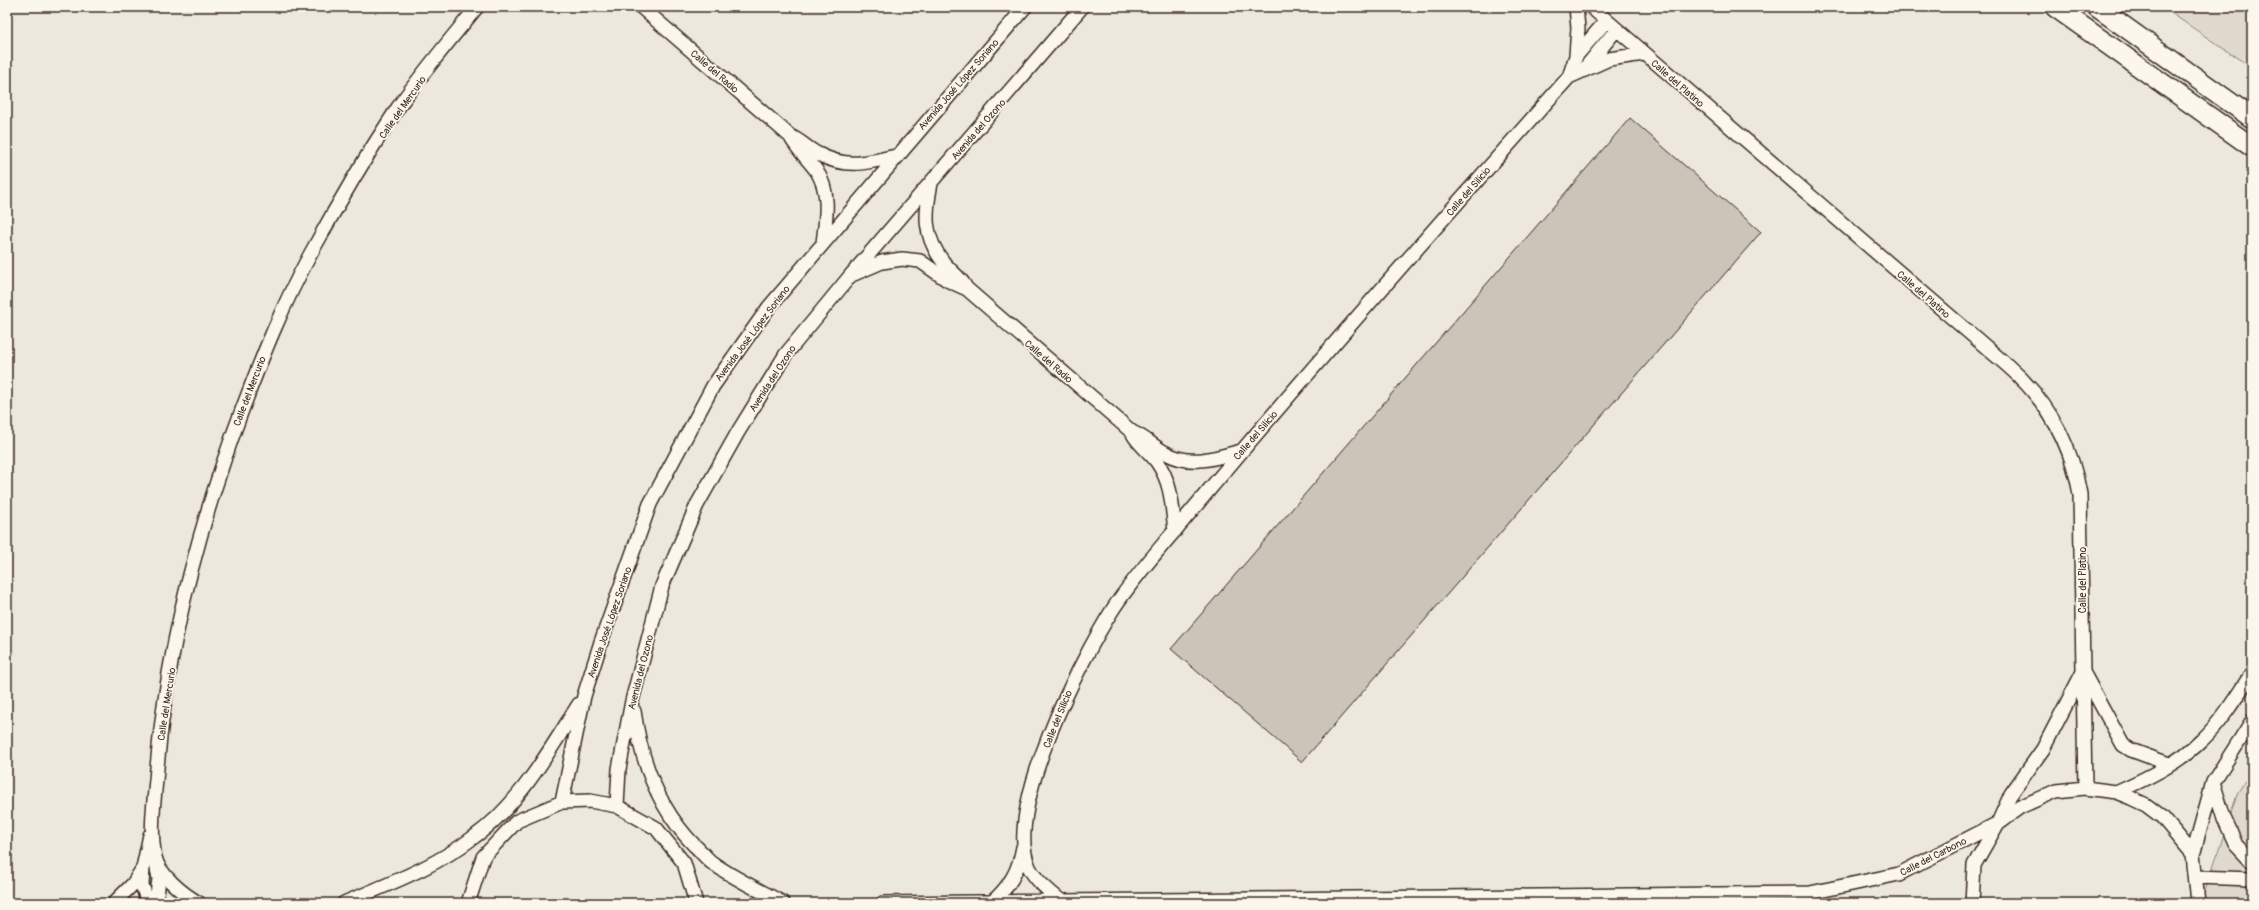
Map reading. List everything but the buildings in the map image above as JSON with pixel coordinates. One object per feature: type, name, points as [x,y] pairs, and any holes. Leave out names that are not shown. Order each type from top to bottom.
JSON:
[{"type":"street","name":"Calle del Mercurio","points":[[153,828],[160,741],[175,641],[199,536],[227,450],[266,347],[309,256],[353,180],[398,109],[477,7]]},
{"type":"street","name":"Calle del Radio","points":[[641,7],[790,136],[800,140],[817,154],[843,164],[869,162],[896,156]]},
{"type":"street","name":"Avenida José López Soriano","points":[[562,802],[584,696],[601,642],[650,504],[713,386],[769,307],[896,156],[1025,7]]},
{"type":"street","name":"Avenida del Ozono","points":[[617,806],[619,769],[632,702],[662,586],[698,505],[738,432],[786,354],[851,275],[1082,7]]},
{"type":"street","name":"Calle del Silicio","points":[[992,902],[1002,894],[1014,877],[1020,862],[1028,805],[1041,760],[1062,701],[1114,607],[1150,559],[1241,451],[1569,76],[1576,56],[1578,28],[1576,7]]},
{"type":"street","name":"Calle del Platino","points":[[1591,7],[2008,366],[2033,390],[2046,406],[2068,448],[2077,476],[2080,494],[2084,672],[2084,788]]},
{"type":"street","points":[[2055,7],[2252,147]]},
{"type":"street","points":[[2097,7],[2252,118]]},
{"type":"street","name":"Calle del Silicio","points":[[1576,56],[1606,21]]},
{"type":"street","name":"Calle del Silicio","points":[[1584,69],[1616,30]]},
{"type":"street","name":"Calle del Silicio","points":[[1569,76],[1609,58],[1644,54]]},
{"type":"street","name":"Calle del Radio","points":[[790,136],[797,150],[816,171],[823,184],[826,202],[823,243]]},
{"type":"street","name":"Calle del Radio","points":[[932,182],[926,209],[927,226],[932,246],[945,264],[960,278],[967,289],[1132,432],[1148,439],[1165,453],[1178,459],[1196,461],[1241,451]]},
{"type":"street","name":"Calle del Radio","points":[[851,275],[882,262],[902,259],[920,261],[947,280],[967,289]]},
{"type":"street","name":"Calle del Radio","points":[[1132,432],[1138,443],[1149,452],[1166,476],[1171,492],[1175,531]]},
{"type":"street","points":[[1972,903],[1974,865],[1998,823],[2011,794],[2043,749],[2068,698],[2084,672]]},
{"type":"street","name":"Calle del Platino","points":[[2084,672],[2123,745],[2131,750],[2169,764]]},
{"type":"street","points":[[2116,792],[2169,764],[2191,750],[2211,730],[2252,673]]},
{"type":"street","name":"Avenida José López Soriano","points":[[344,903],[411,875],[475,837],[505,809],[521,791],[542,762],[584,696]]},
{"type":"street","points":[[632,702],[637,731],[648,774],[664,807],[682,833],[710,861],[783,903]]},
{"type":"street","points":[[2198,903],[2197,877],[2193,854],[2213,782],[2252,721]]},
{"type":"street","points":[[2213,782],[2224,818],[2236,845],[2252,862]]},
{"type":"street","name":"Calle del Carbono","points":[[883,903],[1810,893],[1899,874],[1998,823],[2020,807],[2056,791],[2084,788],[2116,792],[2146,805],[2162,818],[2193,854]]},
{"type":"street","points":[[468,903],[483,857],[517,821],[562,802],[590,801],[617,806],[656,828],[684,863],[696,903]]},
{"type":"street","points":[[153,828],[155,860],[159,879],[156,903]]},
{"type":"street","points":[[148,903],[142,885],[143,868],[146,848],[153,828]]},
{"type":"street","name":"Calle del Silicio","points":[[1024,842],[1029,868],[1045,887],[1061,901]]},
{"type":"street","points":[[155,860],[168,878],[189,898],[199,903]]},
{"type":"street","points":[[114,903],[133,884],[143,868]]},
{"type":"street","points":[[2197,877],[2252,879]]},
{"type":"shaded area","points":[[7,7],[2162,7],[2252,68],[2252,770],[2238,792],[2201,903],[7,903]]},
{"type":"shaded area","points":[[2162,7],[2252,7],[2252,68]]},
{"type":"shaded area","points":[[2252,770],[2252,903],[2201,903],[2238,792]]}]
